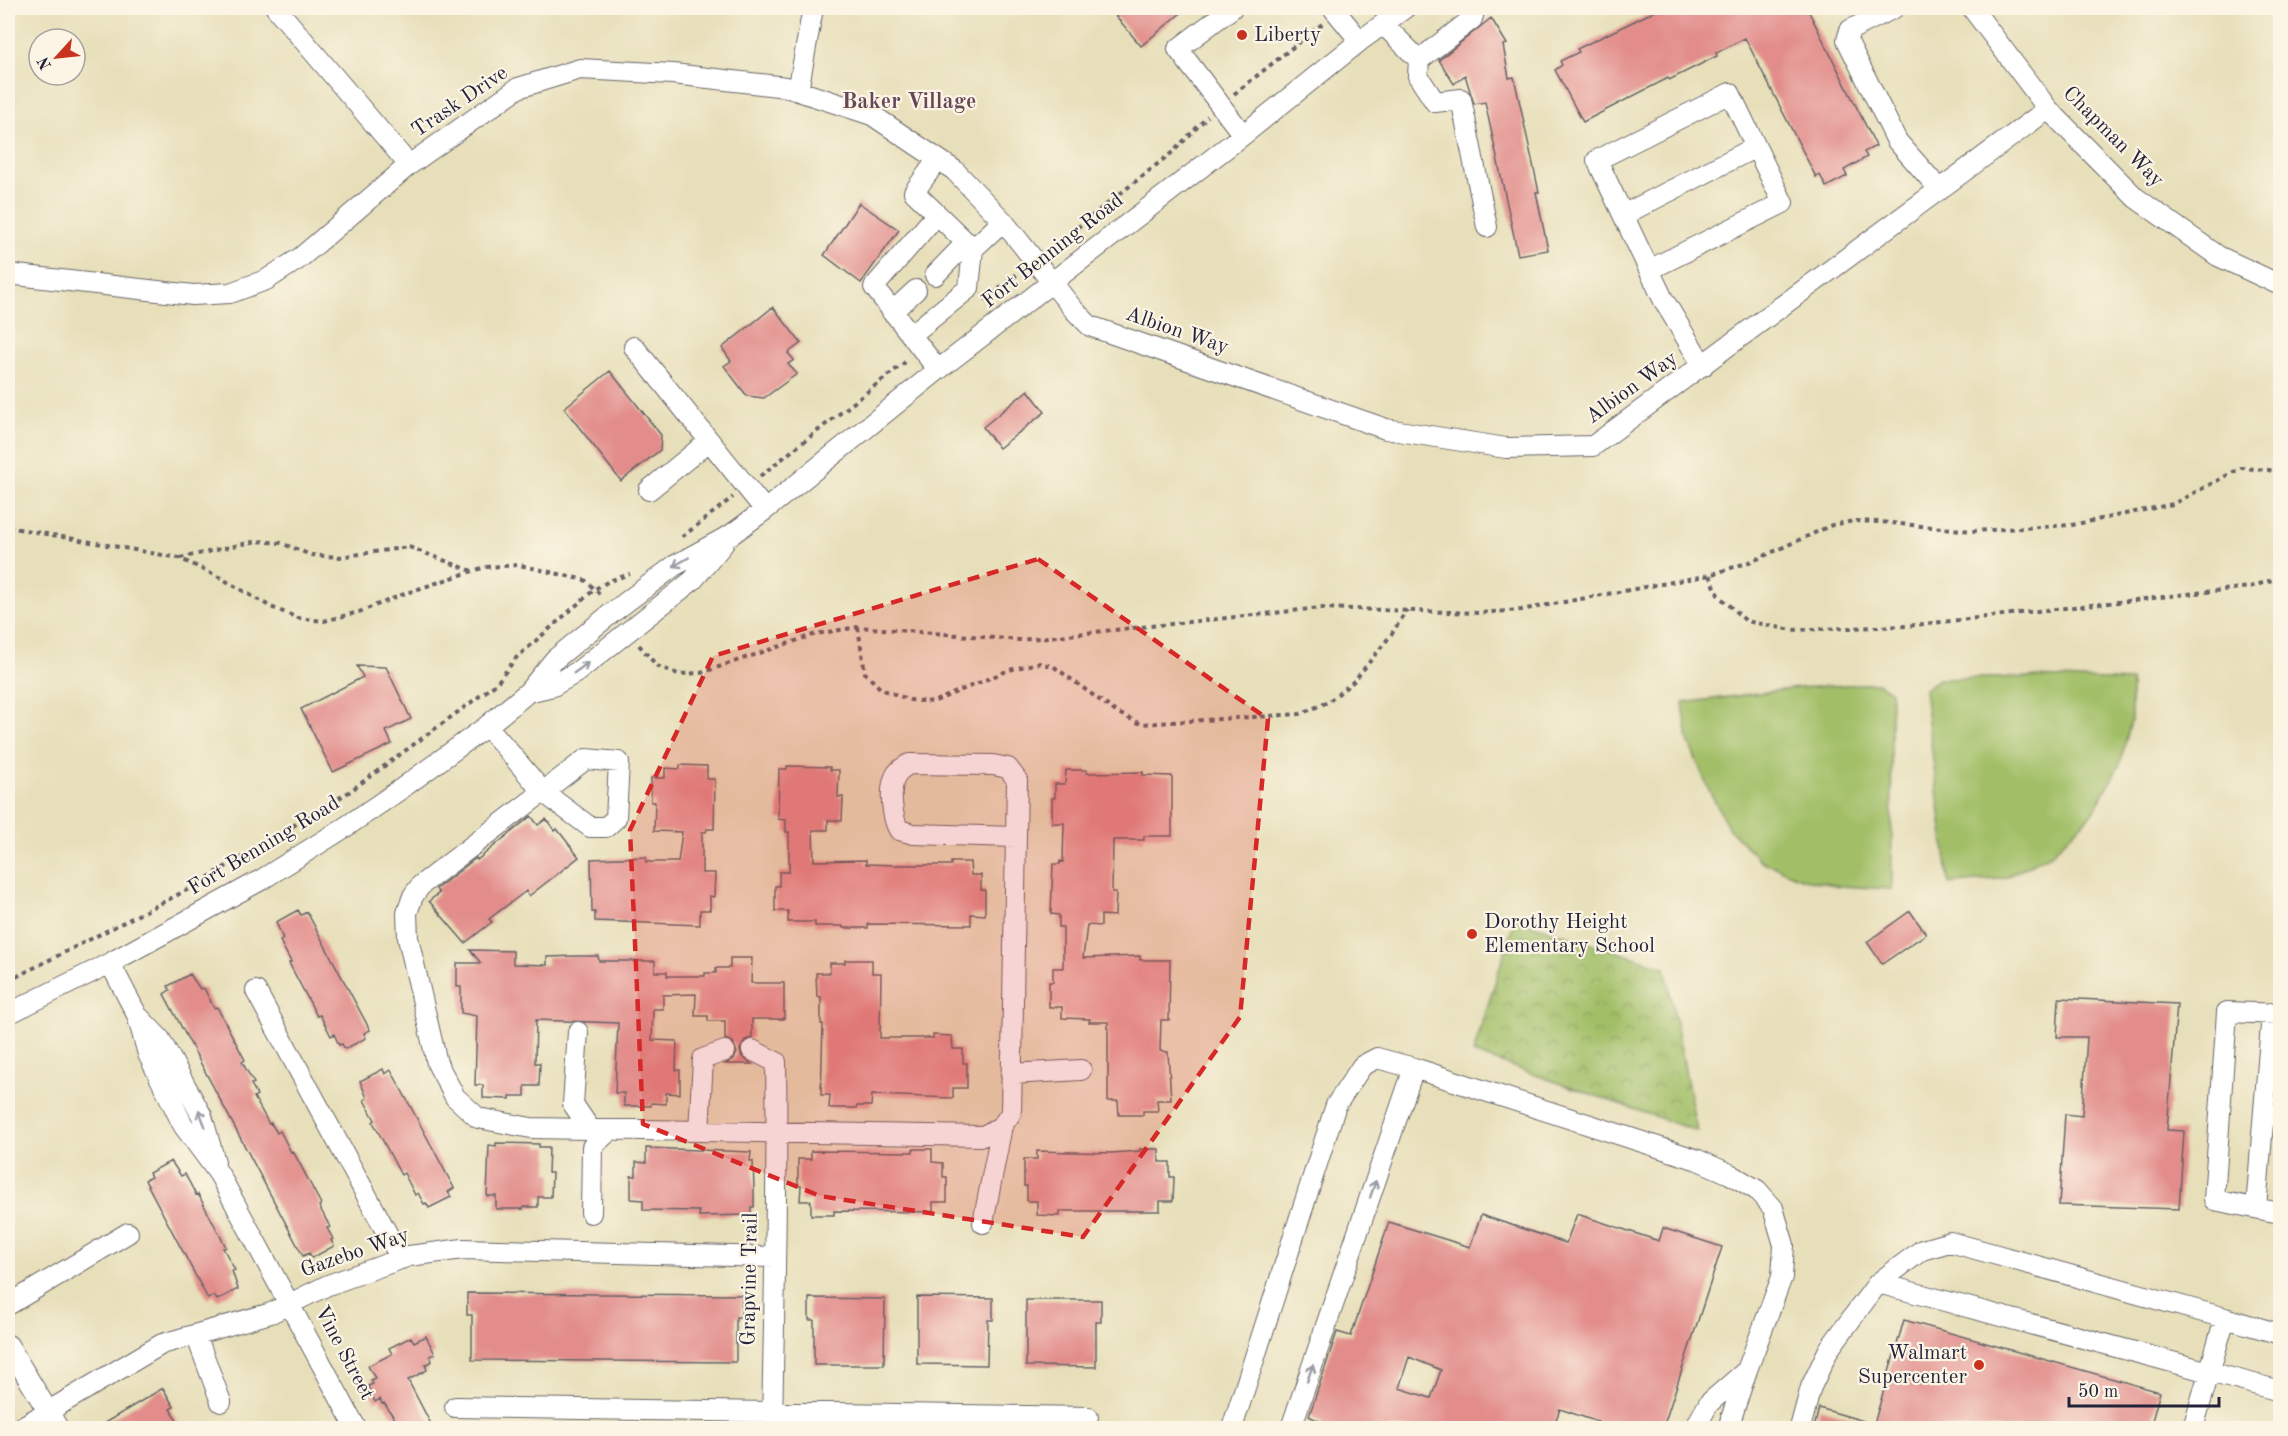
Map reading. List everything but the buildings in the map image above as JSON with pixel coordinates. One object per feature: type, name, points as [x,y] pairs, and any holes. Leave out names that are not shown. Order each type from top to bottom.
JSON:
[{"type":"street","points":[[276,8],[409,165]]},
{"type":"street","points":[[798,91],[813,8]]},
{"type":"street","points":[[1232,8],[1178,49],[1243,135]]},
{"type":"street","name":"Fort Benning Road","points":[[8,1014],[110,963],[261,880],[348,826],[487,726],[528,692],[555,658],[613,612],[674,566],[732,534],[765,510],[938,370],[1405,8]]},
{"type":"street","points":[[1419,60],[1472,19],[1475,8]]},
{"type":"street","points":[[1894,8],[1850,30],[1847,40],[1897,141],[1940,190]]},
{"type":"street","name":"Chapman Way","points":[[1972,8],[2048,109],[2136,198],[2218,256],[2280,285]]},
{"type":"street","points":[[1335,10],[1360,41]]},
{"type":"street","points":[[1383,24],[1419,60],[1418,76],[1435,102],[1461,99],[1487,227]]},
{"type":"street","name":"Trask Drive","points":[[8,274],[193,295],[230,293],[266,279],[300,258],[409,165],[518,87],[580,69],[673,74],[786,87],[872,115],[954,170],[1003,221],[1053,283]]},
{"type":"street","points":[[1649,270],[1783,203],[1730,93],[1597,160],[1649,270],[1663,299],[1703,366]]},
{"type":"street","name":"Albion Way","points":[[1053,283],[1090,326],[1386,429],[1506,448],[1593,446],[2048,109]]},
{"type":"street","points":[[1623,215],[1756,147]]},
{"type":"street","points":[[916,342],[969,288],[970,245],[914,192],[938,159]]},
{"type":"street","points":[[937,214],[874,287],[938,370]]},
{"type":"street","points":[[935,275],[1003,221]]},
{"type":"street","points":[[892,312],[916,290]]},
{"type":"street","points":[[634,347],[765,510]]},
{"type":"street","points":[[649,490],[710,441]]},
{"type":"street","name":"Fort Benning Road","points":[[528,692],[553,686],[577,672],[693,580],[732,534]]},
{"type":"street","points":[[487,726],[543,792],[422,885],[413,896],[407,913],[408,938],[437,1063],[456,1098],[478,1118],[531,1128],[983,1136],[1002,1126]]},
{"type":"street","points":[[984,1223],[1002,1126],[1011,1113],[1011,1074],[1016,837],[1017,780],[1008,768],[993,765],[909,764],[899,769],[893,779],[892,818],[899,830],[913,834],[1016,837]]},
{"type":"street","name":"Vine Street","points":[[110,963],[137,1015],[148,1054],[183,1125],[219,1174],[356,1428]]},
{"type":"street","points":[[256,991],[401,1259]]},
{"type":"street","points":[[2256,1208],[2276,1013],[2227,1012],[2214,1200],[2280,1213]]},
{"type":"street","points":[[578,1032],[573,1104],[590,1129]]},
{"type":"street","name":"Grapvine Trail","points":[[752,1050],[776,1062],[772,1420]]},
{"type":"street","points":[[699,1131],[703,1059],[725,1051]]},
{"type":"street","points":[[1232,1428],[1336,1105],[1362,1066],[1377,1058],[1698,1160],[1730,1174],[1757,1190],[1773,1208],[1784,1245],[1782,1277],[1728,1428]]},
{"type":"street","points":[[1291,1428],[1414,1068]]},
{"type":"street","points":[[1011,1074],[1081,1070]]},
{"type":"street","points":[[591,1213],[592,1147],[610,1130]]},
{"type":"street","points":[[8,1305],[128,1233]]},
{"type":"street","points":[[1800,1428],[1812,1387],[1828,1349],[1878,1283],[1922,1250],[1950,1242],[2280,1334]]},
{"type":"street","name":"Gazebo Way","points":[[20,1428],[52,1420],[162,1344],[271,1313],[328,1285],[401,1259],[463,1249],[774,1257]]},
{"type":"street","points":[[1878,1283],[2280,1390]]},
{"type":"street","points":[[2193,1428],[2225,1318]]},
{"type":"street","points":[[196,1335],[221,1402]]},
{"type":"street","points":[[8,1345],[52,1420]]},
{"type":"street","points":[[1695,1428],[1709,1403],[1748,1370]]},
{"type":"street","points":[[454,1407],[772,1420],[1013,1422],[1089,1417]]},
{"type":"path","points":[[977,306],[1174,151],[1220,105],[1335,10]]},
{"type":"path","points":[[675,542],[746,487],[916,342]]},
{"type":"path","points":[[628,632],[657,666],[678,674],[701,673],[816,634],[858,627],[1020,640],[1320,608],[1479,613],[1521,610],[1710,575],[1765,556],[1832,525],[1854,521],[1972,531],[2072,525],[2173,504],[2241,468],[2269,470],[2280,474]]},
{"type":"path","points":[[8,526],[179,558],[219,577],[271,607],[298,618],[324,621],[359,612],[412,591],[485,567],[519,565],[585,580],[601,593],[613,612]]},
{"type":"path","points":[[179,558],[257,541],[281,543],[312,555],[339,557],[409,547],[473,571]]},
{"type":"path","points":[[8,981],[189,889],[349,792],[496,684],[516,658],[559,623],[595,589],[609,581],[633,573]]},
{"type":"path","points":[[1710,575],[1718,595],[1746,621],[1792,630],[1906,626],[2250,587],[2275,579],[2280,573]]},
{"type":"path","points":[[858,627],[865,673],[881,689],[910,700],[933,702],[1009,670],[1038,663],[1053,666],[1116,712],[1141,724],[1300,714],[1328,702],[1354,681],[1391,635],[1407,610]]},
{"type":"highlighted area","points":[[1038,559],[1268,719],[1240,1017],[1083,1237],[820,1196],[643,1124],[630,830],[713,656]]},
{"type":"green space","points":[[2031,677],[2131,681],[2131,721],[2120,764],[2093,813],[2051,854],[2004,878],[1949,884],[1924,690],[1938,679]]},
{"type":"green space","points":[[1878,683],[1891,692],[1892,889],[1840,886],[1803,879],[1761,861],[1729,829],[1709,790],[1688,741],[1683,703],[1798,688]]},
{"type":"green space","points":[[1515,919],[1665,967],[1697,1131],[1473,1053]]},
{"type":"place","name":"Liberty","points":[[1242,35]]},
{"type":"place","name":"Dorothy Height Elementary School","points":[[1472,934]]},
{"type":"place","name":"Walmart Supercenter","points":[[1979,1365]]},
{"type":"district","name":"Baker Village","points":[[909,102]]}]
